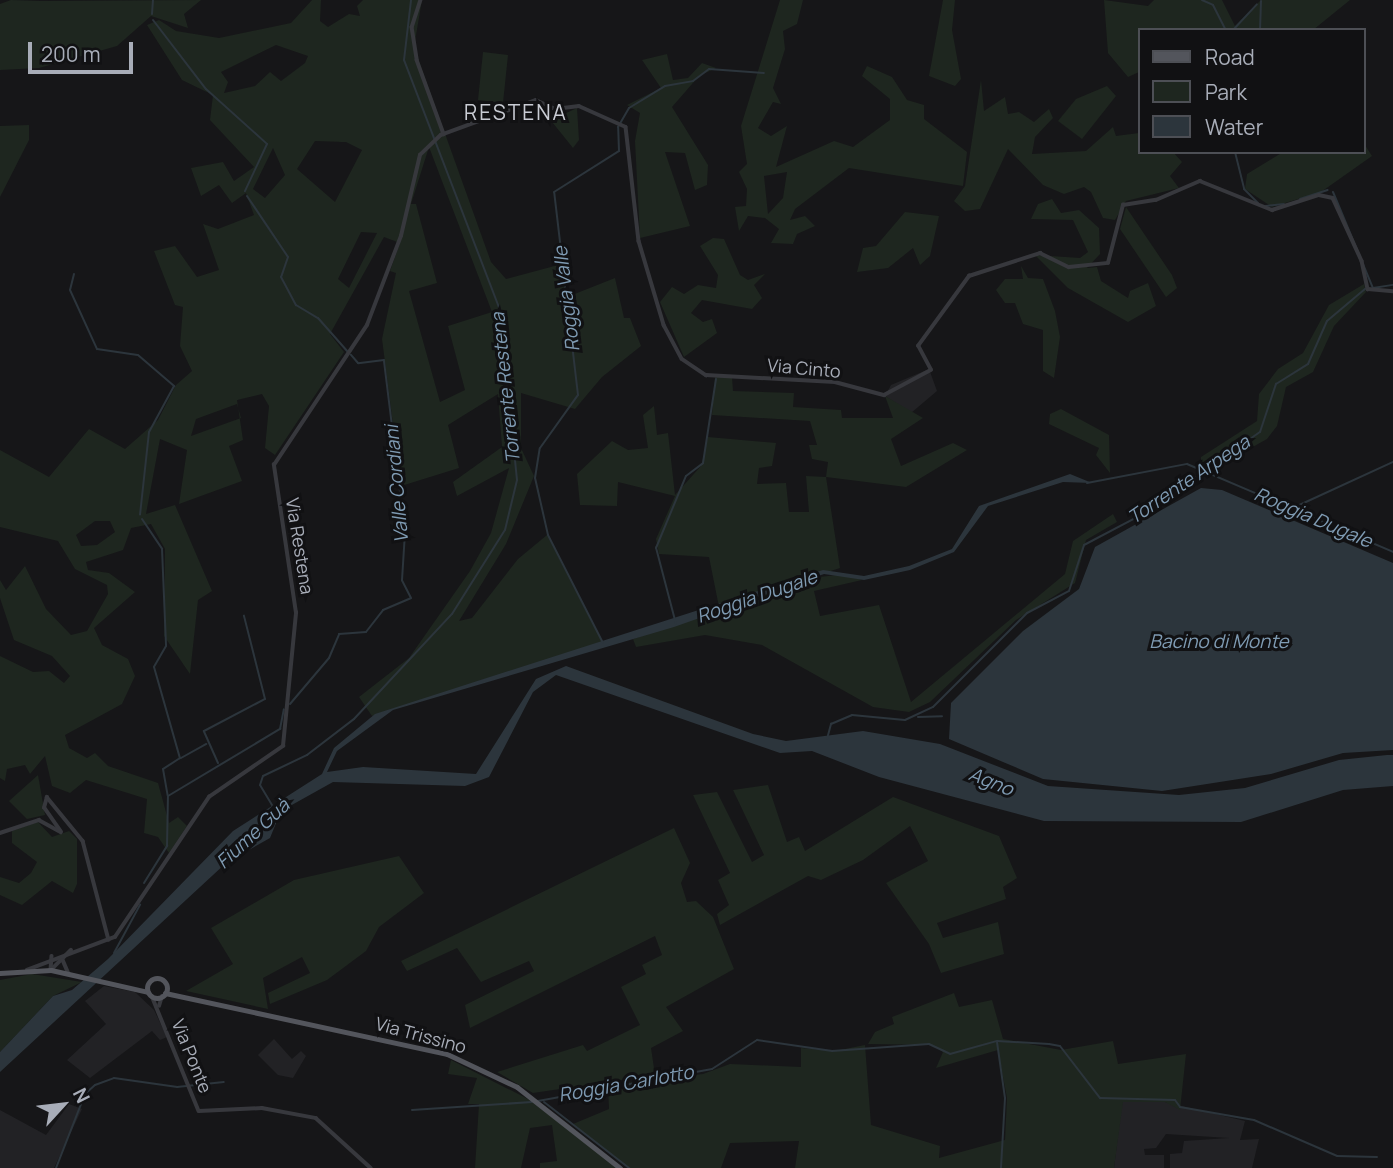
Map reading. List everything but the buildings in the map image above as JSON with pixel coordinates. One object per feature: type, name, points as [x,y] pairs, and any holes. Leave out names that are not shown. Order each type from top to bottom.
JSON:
[{"type":"main road","name":"Via Trissino","points":[[0,973],[51,970],[129,985],[150,994],[184,995],[411,1044],[482,1068],[531,1097],[620,1168]]},
{"type":"main road","name":"Via Trissino","points":[[129,985],[148,983],[157,978],[184,995]]},
{"type":"main road","points":[[148,983],[150,994]]},
{"type":"main road","points":[[163,995],[166,983]]},
{"type":"street","points":[[421,0],[411,27],[415,49],[443,134]]},
{"type":"street","name":"Via Cinto","points":[[464,126],[536,100],[555,109],[579,106],[626,127],[645,267],[666,331],[685,362],[706,375],[835,382],[879,396],[929,372],[918,346],[971,274],[1040,253],[1069,267],[1108,263],[1123,205],[1165,197],[1200,181],[1272,210],[1333,198],[1363,261],[1368,289],[1393,291]]},
{"type":"street","name":"Via Restena","points":[[109,940],[209,797],[283,746],[296,613],[274,465],[367,325],[401,236],[420,155],[429,141],[464,126]]},
{"type":"street","points":[[0,834],[39,820],[60,833],[44,808],[47,797],[83,842],[109,940],[52,956],[27,970]]},
{"type":"street","points":[[51,970],[73,949]]},
{"type":"street","points":[[51,970],[52,956]]},
{"type":"street","points":[[63,960],[69,974]]},
{"type":"street","name":"Via Ponte","points":[[150,994],[160,1012],[199,1111],[261,1108],[316,1118],[371,1168]]},
{"type":"street","name":"Via Ponte","points":[[160,1012],[163,995]]},
{"type":"shaded area","points":[[929,369],[937,391],[911,413],[885,396],[891,385]]},
{"type":"shaded area","points":[[104,986],[135,992],[154,1010],[167,1037],[160,1040],[152,1031],[90,1078],[67,1060],[106,1024],[85,1001]]},
{"type":"shaded area","points":[[274,1039],[292,1059],[301,1051],[306,1056],[293,1078],[278,1075],[258,1055]]},
{"type":"shaded area","points":[[1122,1102],[1165,1102],[1245,1121],[1240,1140],[1259,1139],[1252,1168],[1170,1168],[1170,1154],[1182,1153],[1184,1141],[1229,1138],[1166,1134],[1156,1148],[1144,1149],[1145,1155],[1164,1155],[1164,1168],[1114,1168]]},
{"type":"shaded area","points":[[69,1104],[82,1109],[54,1168],[0,1168],[0,1110],[46,1135]]},
{"type":"green space","points":[[11,0],[201,0],[184,14],[188,28],[151,16],[117,46],[39,68],[0,70],[0,4]]},
{"type":"green space","points":[[312,0],[321,0],[320,21],[328,27],[349,14],[360,16],[357,6],[363,0],[422,0],[414,47],[491,262],[506,279],[562,264],[567,297],[615,278],[624,318],[630,318],[641,346],[602,377],[575,409],[521,393],[521,448],[534,476],[506,544],[459,621],[472,618],[518,559],[547,535],[603,644],[372,716],[359,697],[409,658],[470,571],[491,533],[509,468],[457,496],[453,482],[502,447],[498,394],[448,425],[459,468],[401,486],[382,339],[396,273],[390,271],[400,243],[384,237],[330,334],[344,352],[275,455],[265,448],[269,406],[262,394],[237,400],[238,408],[237,404],[196,419],[191,436],[240,418],[243,440],[229,446],[242,481],[179,504],[187,450],[160,439],[146,514],[175,505],[212,591],[198,600],[190,674],[164,636],[165,549],[151,524],[131,528],[123,550],[86,562],[88,570],[109,573],[135,592],[94,628],[102,645],[128,659],[135,676],[122,704],[65,735],[69,748],[87,758],[95,753],[108,766],[158,783],[169,823],[178,817],[187,826],[169,853],[158,837],[144,833],[147,799],[86,780],[70,793],[52,786],[45,756],[30,774],[25,765],[7,769],[5,781],[0,778],[0,656],[33,672],[49,671],[64,683],[70,676],[52,656],[14,640],[0,598],[0,580],[6,590],[25,566],[46,609],[71,635],[87,631],[108,594],[107,585],[75,569],[58,541],[0,527],[0,450],[49,477],[89,429],[125,449],[158,420],[176,385],[192,371],[180,346],[183,307],[175,305],[154,251],[175,246],[197,277],[219,270],[203,224],[218,229],[254,215],[246,193],[232,203],[219,185],[201,196],[191,168],[223,162],[234,181],[254,167],[210,120],[213,95],[182,80],[147,25],[159,20],[176,31],[219,38],[291,23]],"holes":[[[276,45],[308,56],[305,63],[281,81],[270,72],[255,86],[224,93],[228,82],[221,72]],[[315,141],[346,142],[362,150],[335,202],[297,169]],[[429,147],[492,312],[448,326],[465,390],[440,402],[409,291],[437,283],[416,204],[411,204]],[[273,148],[285,175],[265,198],[253,189]],[[361,232],[377,233],[349,288],[338,279]],[[95,521],[110,521],[115,532],[97,545],[81,546],[76,535]]]},
{"type":"green space","points":[[780,0],[803,0],[797,24],[783,31],[785,49],[773,88],[781,104],[773,102],[758,128],[771,136],[787,126],[776,167],[834,141],[853,147],[890,120],[890,99],[862,76],[867,66],[892,77],[907,100],[924,105],[924,119],[967,152],[963,186],[849,168],[795,209],[790,220],[805,216],[815,226],[797,234],[793,244],[771,243],[779,229],[765,218],[748,216],[739,231],[735,207],[746,206],[747,189],[739,172],[747,164],[741,126]],"holes":[[[787,172],[783,198],[768,214],[764,176]]]},
{"type":"green space","points":[[943,0],[955,0],[952,30],[961,79],[955,86],[929,76]]},
{"type":"green space","points":[[1104,0],[1148,6],[1154,0],[1222,0],[1235,26],[1261,0],[1350,0],[1315,28],[1138,28],[1138,72],[1128,77],[1108,53]]},
{"type":"green space","points":[[483,52],[508,55],[503,103],[478,100]]},
{"type":"green space","points":[[667,54],[673,80],[688,78],[702,63],[716,68],[699,76],[672,107],[708,165],[707,185],[695,190],[685,153],[665,152],[690,226],[640,238],[635,141],[640,113],[627,105],[661,88],[642,60]]},
{"type":"green space","points":[[981,80],[984,111],[1005,97],[1008,114],[1019,112],[1034,122],[1049,109],[1053,118],[1035,137],[1032,154],[1086,151],[1113,127],[1116,136],[1138,133],[1138,154],[1175,154],[1182,162],[1170,176],[1179,188],[1126,201],[1115,220],[1103,218],[1091,192],[1084,187],[1064,194],[1043,185],[1008,149],[980,209],[965,211],[954,201],[965,186]]},
{"type":"green space","points":[[1107,86],[1116,96],[1082,139],[1058,121],[1076,99]]},
{"type":"green space","points":[[536,102],[551,120],[577,108],[579,140],[573,148]]},
{"type":"green space","points":[[29,125],[29,140],[0,197],[0,126]]},
{"type":"green space","points":[[1365,145],[1372,156],[1321,192],[1272,207],[1245,189],[1247,174],[1280,154],[1365,154]]},
{"type":"green space","points":[[1052,199],[1061,213],[1079,210],[1099,228],[1100,254],[1087,268],[1097,267],[1101,281],[1128,298],[1130,291],[1148,283],[1156,306],[1128,322],[1068,288],[1035,255],[1080,258],[1088,252],[1073,220],[1031,219],[1038,204]]},
{"type":"green space","points":[[1126,207],[1172,275],[1177,288],[1166,297],[1120,229]]},
{"type":"green space","points":[[905,212],[939,216],[930,256],[920,265],[913,248],[888,268],[857,272],[863,248],[876,246]]},
{"type":"green space","points":[[713,238],[724,239],[740,275],[748,280],[765,274],[754,285],[762,298],[752,309],[702,300],[691,313],[703,322],[712,319],[717,333],[684,357],[660,302],[672,287],[684,294],[698,285],[716,288],[718,275],[700,246]]},
{"type":"green space","points":[[1021,266],[1028,278],[1043,279],[1055,311],[1060,337],[1054,378],[1043,371],[1043,330],[1023,324],[1015,303],[1005,303],[996,290],[1005,279],[1023,279]]},
{"type":"green space","points":[[1364,284],[1366,292],[1334,326],[1313,372],[1286,387],[1277,426],[1267,439],[1201,476],[1201,457],[1257,421],[1259,394],[1278,369],[1303,353],[1329,305]]},
{"type":"green space","points":[[715,377],[732,377],[733,391],[794,393],[793,407],[841,410],[842,418],[893,418],[885,396],[923,418],[891,439],[901,466],[953,443],[967,450],[906,487],[826,477],[828,462],[812,459],[809,445],[817,445],[810,421],[712,415]]},
{"type":"green space","points":[[654,406],[657,435],[668,433],[675,495],[701,466],[708,437],[776,443],[772,466],[759,468],[757,484],[786,483],[789,512],[809,512],[806,476],[826,477],[840,568],[719,607],[709,557],[659,554],[656,539],[675,496],[618,482],[617,506],[580,505],[577,474],[612,441],[628,450],[648,448],[643,415]]},
{"type":"green space","points":[[1061,409],[1109,435],[1110,473],[1096,455],[1099,448],[1049,424],[1050,414]]},
{"type":"green space","points":[[1113,514],[1117,522],[1086,540],[1075,583],[1016,620],[930,702],[909,712],[873,707],[762,645],[705,635],[636,647],[633,639],[811,578],[845,574],[862,580],[814,591],[820,616],[879,605],[911,702],[1065,574],[1073,541]]},
{"type":"green space","points":[[38,775],[45,815],[27,819],[9,801]]},
{"type":"green space","points":[[768,785],[787,842],[799,837],[805,851],[893,797],[999,836],[1017,878],[1003,887],[1006,899],[937,923],[943,938],[998,922],[1004,954],[941,973],[929,944],[886,883],[928,861],[910,826],[863,860],[821,880],[808,876],[720,925],[717,914],[729,905],[718,880],[730,873],[693,795],[717,792],[752,862],[764,855],[733,790]]},
{"type":"green space","points":[[38,822],[52,837],[69,831],[77,839],[77,884],[73,893],[52,881],[22,905],[0,895],[0,877],[19,883],[31,873],[37,862],[12,843],[12,831]]},
{"type":"green space","points":[[674,828],[690,863],[681,883],[687,902],[696,901],[713,917],[734,969],[666,1007],[683,1031],[651,1048],[655,1075],[533,1093],[497,1072],[583,1045],[587,1051],[640,1025],[621,987],[646,974],[642,965],[662,955],[655,936],[470,1028],[465,1005],[534,971],[529,961],[481,982],[457,948],[407,971],[401,961]]},
{"type":"green space","points":[[399,856],[424,893],[379,927],[366,951],[327,980],[270,1004],[268,993],[310,973],[302,957],[263,978],[268,1009],[186,991],[233,964],[211,928],[294,880]]},
{"type":"green space","points":[[32,974],[82,982],[53,996],[0,1052],[0,980]]},
{"type":"green space","points":[[954,993],[959,1007],[992,1000],[1003,1039],[1061,1050],[1113,1041],[1118,1064],[1186,1054],[1180,1110],[1165,1102],[1123,1102],[1114,1168],[795,1168],[799,1141],[730,1143],[721,1168],[629,1168],[573,1124],[609,1109],[608,1085],[703,1074],[730,1064],[801,1067],[801,1048],[835,1051],[865,1045],[871,1125],[940,1146],[939,1158],[1005,1140],[1007,1098],[998,1050],[936,1068],[943,1052],[933,1045],[868,1044],[875,1032],[894,1024],[892,1017]]},
{"type":"green space","points":[[451,1060],[528,1099],[619,1168],[540,1168],[540,1163],[557,1161],[552,1125],[530,1128],[521,1168],[475,1168],[479,1104],[468,1104],[477,1078],[448,1074]]},
{"type":"water","points":[[1070,474],[1092,483],[1063,482],[988,506],[954,552],[910,570],[864,580],[824,574],[674,627],[393,710],[337,751],[327,772],[363,767],[476,774],[536,679],[566,666],[753,734],[786,741],[863,731],[940,744],[1048,786],[1179,795],[1245,788],[1339,760],[1393,755],[1393,786],[1343,790],[1241,822],[1044,821],[879,777],[812,751],[780,753],[556,675],[533,692],[489,777],[465,786],[333,782],[281,811],[270,838],[226,863],[0,1072],[0,1052],[53,996],[72,990],[108,959],[233,831],[322,774],[334,748],[375,714],[823,570],[864,576],[909,566],[952,549],[979,506]]},
{"type":"water","name":"Bacino di Monte","points":[[1201,488],[1222,490],[1393,563],[1393,750],[1343,753],[1271,774],[1162,791],[1043,779],[949,739],[951,703],[1023,631],[1079,589],[1095,547]]},
{"type":"waterway","name":"Valle Cordiani","points":[[152,14],[153,0]]},
{"type":"waterway","name":"Torrente Restena","points":[[272,805],[260,785],[263,776],[307,755],[354,719],[452,614],[505,530],[517,480],[500,310],[404,60],[411,0]]},
{"type":"waterway","points":[[1202,0],[1213,5],[1225,28]]},
{"type":"waterway","points":[[1260,28],[1261,1]]},
{"type":"waterway","points":[[1235,28],[1257,4]]},
{"type":"waterway","name":"Valle Cordiani","points":[[153,20],[206,89],[267,144],[245,191]]},
{"type":"waterway","name":"Roggia Valle","points":[[603,643],[548,535],[535,478],[540,448],[578,395],[554,192],[619,151],[618,127],[629,108],[665,86],[693,81],[709,69],[764,73]]},
{"type":"waterway","points":[[1235,154],[1244,189],[1258,203]]},
{"type":"waterway","points":[[1300,199],[1328,190]]},
{"type":"waterway","points":[[1333,192],[1373,288]]},
{"type":"waterway","name":"Valle Cordiani","points":[[247,196],[288,257],[281,277],[296,305],[318,318],[348,352]]},
{"type":"waterway","points":[[1266,206],[1284,204]]},
{"type":"waterway","points":[[74,274],[70,290],[97,349],[138,355],[174,386],[149,432],[140,515]]},
{"type":"waterway","name":"Torrente Arpega","points":[[1373,288],[1393,285]]},
{"type":"waterway","name":"Torrente Arpega","points":[[827,739],[831,724],[852,715],[905,720],[933,707],[1027,613],[1069,591],[1084,545],[1145,513],[1260,432],[1276,384],[1308,364],[1327,321],[1365,289]]},
{"type":"waterway","name":"Valle Cordiani","points":[[290,704],[329,658],[339,634],[366,632],[383,610],[411,598],[402,580],[405,532],[384,360],[358,363],[351,355]]},
{"type":"waterway","points":[[676,624],[656,548],[686,476],[703,463],[716,379]]},
{"type":"waterway","points":[[1295,507],[1393,462]]},
{"type":"waterway","name":"Roggia Dugale","points":[[1087,483],[1187,464],[1393,552]]},
{"type":"waterway","points":[[142,519],[162,549],[166,646],[154,667],[180,758],[163,769],[168,796]]},
{"type":"waterway","points":[[218,763],[204,731],[265,699],[244,616]]},
{"type":"waterway","name":"Valle Cordiani","points":[[144,883],[167,846],[168,796],[280,729],[284,709]]},
{"type":"waterway","points":[[918,717],[942,716]]},
{"type":"waterway","points":[[181,758],[206,744]]},
{"type":"waterway","name":"Valle Cordiani","points":[[114,953],[140,905]]},
{"type":"waterway","name":"Roggia Carlotto","points":[[538,1101],[712,1069],[757,1040],[832,1051],[929,1044],[950,1054],[997,1041],[1049,1044],[1060,1046],[1100,1098],[1175,1100],[1180,1107],[1254,1120],[1337,1156],[1377,1157]]},
{"type":"waterway","points":[[997,1042],[1005,1098],[1001,1168]]},
{"type":"waterway","points":[[56,1168],[85,1094],[95,1085],[114,1078],[177,1087],[224,1082]]},
{"type":"waterway","name":"Roggia Carlotto","points":[[412,1110],[532,1102]]},
{"type":"waterway","points":[[544,1102],[629,1168]]},
{"type":"district","name":"RESTENA","points":[[516,112]]},
{"type":"water label","name":"Agno","points":[[991,782]]},
{"type":"water label","name":"Fiume Guà","points":[[253,834]]}]
